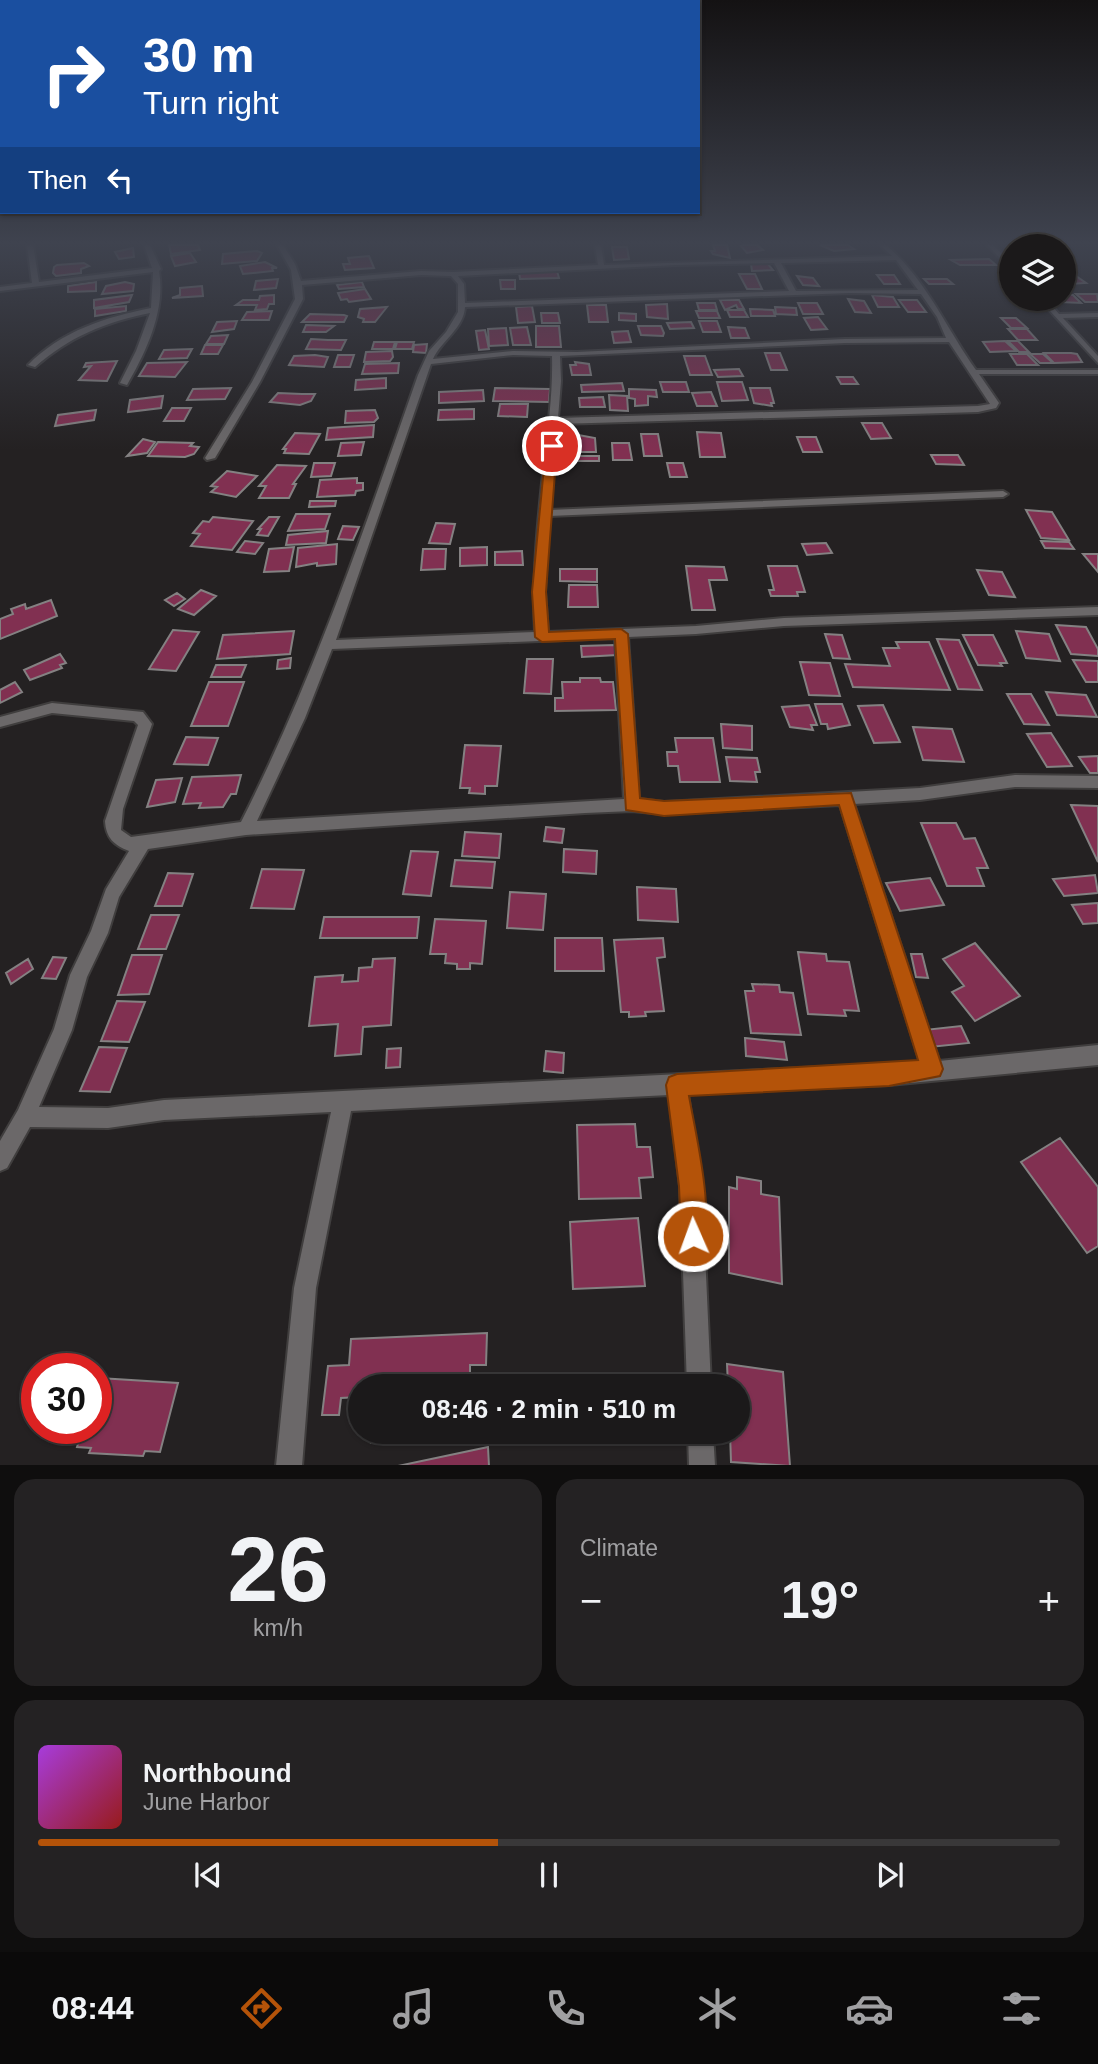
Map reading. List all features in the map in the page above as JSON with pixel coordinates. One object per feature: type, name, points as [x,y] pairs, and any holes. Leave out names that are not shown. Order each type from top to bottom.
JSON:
[{"type":"street","points":[[32,365],[60,341],[80,330],[142,313]]},
{"type":"street","points":[[124,383],[148,336],[153,313]]},
{"type":"street","points":[[210,458],[256,382],[292,313]]},
{"type":"street","points":[[246,828],[275,771],[327,645],[428,362],[459,320],[460,313]]},
{"type":"street","points":[[554,421],[965,410],[993,406],[995,403],[951,340],[938,313]]},
{"type":"street","points":[[1055,313],[1098,361]]},
{"type":"street","points":[[1057,316],[1098,315]]},
{"type":"street","points":[[428,362],[513,353],[556,354],[845,341],[951,340]]},
{"type":"street","points":[[542,637],[539,592],[554,421],[556,354]]},
{"type":"street","points":[[975,372],[1098,372]]},
{"type":"street","points":[[545,513],[1003,495]]},
{"type":"street","points":[[327,645],[621,634],[798,622],[1098,611]]},
{"type":"street","points":[[621,634],[632,805]]},
{"type":"street","points":[[0,722],[52,708],[138,716],[145,724],[141,746],[114,812],[112,830],[117,837],[130,844],[246,828],[632,805],[664,808],[920,794],[1015,781],[1098,782]]},
{"type":"street","points":[[845,798],[932,1069]]},
{"type":"street","points":[[0,1161],[26,1117],[63,1030],[79,975],[99,933],[112,894],[142,844]]},
{"type":"street","points":[[26,1117],[108,1118],[164,1110],[876,1075],[1098,1055]]},
{"type":"street","points":[[677,1085],[691,1186],[699,1374]]},
{"type":"street","points":[[289,1465],[305,1288],[343,1100]]},
{"type":"street","points":[[701,1444],[702,1465]]},
{"type":"building","points":[[246,313],[271,313],[269,320],[242,320]]},
{"type":"building","points":[[359,313],[382,313],[375,322],[363,322],[364,319],[358,317]]},
{"type":"building","points":[[517,313],[533,313],[535,322],[518,323]]},
{"type":"building","points":[[541,313],[558,313],[560,323],[542,323]]},
{"type":"building","points":[[588,313],[607,313],[608,322],[589,322]]},
{"type":"building","points":[[619,313],[636,314],[636,321],[619,320]]},
{"type":"building","points":[[647,313],[668,313],[668,319],[647,317]]},
{"type":"building","points":[[697,313],[718,313],[720,318],[699,318]]},
{"type":"building","points":[[728,313],[746,313],[748,317],[730,317]]},
{"type":"building","points":[[751,313],[774,313],[775,316],[751,316]]},
{"type":"building","points":[[310,314],[347,316],[344,322],[302,322]]},
{"type":"building","points":[[818,317],[827,329],[811,330],[804,318]]},
{"type":"building","points":[[1001,318],[1016,318],[1027,328],[1011,328]]},
{"type":"building","points":[[237,321],[234,329],[212,332],[217,322]]},
{"type":"building","points":[[699,321],[717,321],[721,332],[703,332]]},
{"type":"building","points":[[691,322],[694,328],[670,329],[667,323]]},
{"type":"building","points":[[306,325],[334,326],[326,332],[303,332]]},
{"type":"building","points":[[536,326],[559,326],[561,347],[536,347]]},
{"type":"building","points":[[638,326],[661,326],[663,336],[641,335]]},
{"type":"building","points":[[527,327],[531,345],[513,345],[510,328]]},
{"type":"building","points":[[728,327],[745,328],[749,338],[731,338]]},
{"type":"building","points":[[506,328],[508,345],[489,346],[488,329]]},
{"type":"building","points":[[1008,329],[1027,329],[1037,340],[1018,340]]},
{"type":"building","points":[[485,330],[489,349],[479,350],[476,331]]},
{"type":"building","points":[[628,331],[631,342],[614,343],[612,332]]},
{"type":"building","points":[[228,335],[224,344],[206,344],[211,336]]},
{"type":"building","points":[[311,339],[346,340],[341,350],[306,349]]},
{"type":"building","points":[[1005,341],[1016,351],[990,352],[983,342]]},
{"type":"building","points":[[1008,341],[1018,341],[1029,352],[1019,352]]},
{"type":"building","points":[[374,342],[395,342],[393,349],[372,349]]},
{"type":"building","points":[[397,342],[414,342],[412,349],[395,349]]},
{"type":"building","points":[[427,344],[426,353],[413,352],[414,345]]},
{"type":"building","points":[[205,345],[223,345],[218,354],[201,354]]},
{"type":"building","points":[[192,349],[187,358],[159,359],[164,350]]},
{"type":"building","points":[[392,351],[393,357],[390,361],[364,362],[366,352]]},
{"type":"building","points":[[765,353],[780,353],[787,370],[771,370]]},
{"type":"building","points":[[1044,353],[1077,354],[1082,362],[1054,363]]},
{"type":"building","points":[[1010,354],[1027,354],[1038,365],[1017,365]]},
{"type":"building","points":[[1030,354],[1043,354],[1053,363],[1040,363]]},
{"type":"building","points":[[338,355],[354,355],[350,367],[334,367]]},
{"type":"building","points":[[294,356],[328,357],[324,367],[289,365]]},
{"type":"building","points":[[684,356],[705,356],[712,375],[690,375]]},
{"type":"building","points":[[117,361],[107,381],[79,380],[91,366],[84,367],[86,363]]},
{"type":"building","points":[[187,362],[175,377],[139,376],[147,363]]},
{"type":"building","points":[[575,362],[589,364],[591,375],[572,375],[570,365],[576,365]]},
{"type":"building","points":[[399,363],[398,373],[362,374],[365,364]]},
{"type":"building","points":[[739,369],[743,376],[718,377],[714,370]]},
{"type":"building","points":[[837,377],[853,377],[858,384],[841,384]]},
{"type":"building","points":[[386,378],[386,388],[355,390],[356,380]]},
{"type":"building","points":[[660,382],[686,382],[689,392],[663,392]]},
{"type":"building","points":[[717,382],[742,382],[748,400],[722,401]]},
{"type":"building","points":[[622,383],[624,391],[582,392],[581,385]]},
{"type":"building","points":[[231,388],[225,399],[187,400],[193,389]]},
{"type":"building","points":[[495,388],[550,389],[549,402],[493,401]]},
{"type":"building","points":[[750,388],[770,388],[774,403],[771,403],[772,406],[754,403]]},
{"type":"building","points":[[629,389],[656,390],[657,397],[648,396],[648,405],[635,406],[635,399],[629,398]]},
{"type":"building","points":[[483,390],[484,401],[439,403],[439,392]]},
{"type":"building","points":[[711,392],[717,406],[697,406],[692,393]]},
{"type":"building","points":[[278,393],[315,394],[311,401],[300,405],[270,402]]},
{"type":"building","points":[[609,395],[627,396],[628,411],[610,410]]},
{"type":"building","points":[[163,396],[161,408],[128,412],[130,400]]},
{"type":"building","points":[[603,397],[605,407],[580,407],[579,398]]},
{"type":"building","points":[[500,404],[528,404],[527,417],[498,416]]},
{"type":"building","points":[[172,408],[191,408],[184,421],[164,421]]},
{"type":"building","points":[[474,409],[474,419],[438,420],[439,410]]},
{"type":"building","points":[[96,410],[94,420],[55,426],[58,415]]},
{"type":"building","points":[[375,410],[378,418],[374,422],[345,423],[346,411]]},
{"type":"building","points":[[862,423],[882,423],[891,438],[871,439]]},
{"type":"building","points":[[374,425],[373,437],[326,440],[328,428]]},
{"type":"building","points":[[697,432],[721,433],[725,457],[700,457]]},
{"type":"building","points":[[295,433],[320,434],[309,454],[284,453],[286,449],[283,449]]},
{"type":"building","points":[[573,434],[595,438],[596,452],[573,452]]},
{"type":"building","points":[[641,434],[658,434],[662,456],[644,456]]},
{"type":"building","points":[[797,437],[816,437],[822,452],[803,452]]},
{"type":"building","points":[[143,439],[155,442],[147,453],[127,456]]},
{"type":"building","points":[[158,442],[193,443],[190,446],[199,447],[194,454],[185,457],[148,456]]},
{"type":"building","points":[[364,442],[361,455],[338,456],[341,443]]},
{"type":"building","points":[[612,443],[629,443],[632,460],[613,460]]},
{"type":"building","points":[[931,455],[958,455],[964,465],[936,464]]},
{"type":"building","points":[[568,456],[599,456],[599,461],[568,461]]},
{"type":"building","points":[[314,463],[335,463],[331,476],[311,477]]},
{"type":"building","points":[[667,463],[683,463],[687,477],[670,477]]},
{"type":"building","points":[[277,465],[306,466],[293,484],[296,484],[289,498],[259,498],[266,486],[259,486]]},
{"type":"building","points":[[227,471],[257,476],[236,497],[211,492],[217,487],[211,486]]},
{"type":"building","points":[[357,478],[357,483],[363,483],[363,490],[356,491],[355,495],[317,497],[320,480]]},
{"type":"building","points":[[310,501],[336,501],[335,506],[309,507]]},
{"type":"building","points":[[1026,510],[1052,512],[1069,540],[1041,538]]},
{"type":"building","points":[[296,514],[330,514],[325,529],[288,531]]},
{"type":"building","points":[[213,517],[253,521],[232,550],[191,546],[200,534],[193,533],[203,521],[209,522]]},
{"type":"building","points":[[269,517],[279,517],[268,536],[257,535],[261,529],[258,529]]},
{"type":"building","points":[[436,523],[455,524],[450,544],[429,543]]},
{"type":"building","points":[[343,526],[359,527],[353,540],[338,539]]},
{"type":"building","points":[[328,531],[326,543],[286,545],[288,535]]},
{"type":"building","points":[[245,541],[263,543],[255,554],[237,552]]},
{"type":"building","points":[[1041,541],[1069,542],[1074,549],[1045,548]]},
{"type":"building","points":[[826,543],[832,553],[807,555],[802,544]]},
{"type":"building","points":[[337,544],[336,564],[317,566],[317,563],[296,567],[298,548]]},
{"type":"building","points":[[294,547],[289,571],[264,572],[269,549]]},
{"type":"building","points":[[487,547],[487,565],[460,566],[460,548]]},
{"type":"building","points":[[423,549],[446,549],[445,569],[421,570]]},
{"type":"building","points":[[522,551],[523,565],[495,565],[495,552]]},
{"type":"building","points":[[1083,554],[1098,554],[1098,572]]},
{"type":"building","points":[[686,566],[724,567],[727,580],[709,580],[715,610],[692,610]]},
{"type":"building","points":[[768,566],[797,566],[805,592],[797,592],[798,596],[771,596],[769,590],[774,590]]},
{"type":"building","points":[[560,569],[597,569],[597,582],[560,581]]},
{"type":"building","points":[[977,570],[1002,572],[1015,597],[989,595]]},
{"type":"building","points":[[569,585],[597,585],[598,607],[568,607]]},
{"type":"building","points":[[201,590],[216,596],[194,615],[178,609]]},
{"type":"building","points":[[177,593],[185,599],[174,606],[165,600]]},
{"type":"building","points":[[51,600],[57,616],[0,639],[0,619],[13,614],[11,609],[25,604],[26,609]]},
{"type":"building","points":[[1056,625],[1086,627],[1098,649],[1098,656],[1071,654]]},
{"type":"building","points":[[173,630],[199,632],[176,671],[149,669]]},
{"type":"building","points":[[294,631],[290,654],[217,659],[223,635]]},
{"type":"building","points":[[1016,631],[1049,634],[1060,661],[1026,658]]},
{"type":"building","points":[[825,634],[842,635],[850,659],[833,658]]},
{"type":"building","points":[[963,635],[993,635],[1007,663],[1000,663],[1002,666],[978,665]]},
{"type":"building","points":[[937,639],[959,640],[982,690],[958,689]]},
{"type":"building","points":[[896,642],[929,642],[950,690],[853,687],[845,664],[890,666],[883,648],[899,648]]},
{"type":"building","points":[[615,645],[617,655],[582,657],[581,646]]},
{"type":"building","points":[[60,654],[66,663],[60,665],[62,668],[30,680],[24,670]]},
{"type":"building","points":[[291,658],[290,668],[277,669],[278,660]]},
{"type":"building","points":[[527,659],[553,659],[551,694],[524,693]]},
{"type":"building","points":[[1073,660],[1098,661],[1098,682],[1086,682]]},
{"type":"building","points":[[800,662],[830,663],[840,696],[809,695]]},
{"type":"building","points":[[216,665],[246,665],[241,677],[211,677]]},
{"type":"building","points":[[580,678],[600,678],[601,682],[613,682],[616,710],[555,711],[555,698],[563,698],[562,682],[580,682]]},
{"type":"building","points":[[15,682],[22,692],[0,703],[0,690]]},
{"type":"building","points":[[209,682],[244,682],[228,726],[191,726]]},
{"type":"building","points":[[1046,692],[1086,695],[1097,717],[1057,715]]},
{"type":"building","points":[[1007,694],[1031,694],[1049,725],[1024,724]]},
{"type":"building","points":[[815,704],[842,704],[850,725],[828,729],[827,724],[821,724]]},
{"type":"building","points":[[809,705],[817,725],[811,725],[813,730],[790,727],[782,707]]},
{"type":"building","points":[[883,705],[900,742],[874,743],[858,706]]},
{"type":"building","points":[[721,724],[752,726],[752,750],[723,748]]},
{"type":"building","points":[[913,727],[952,729],[964,762],[923,760]]},
{"type":"building","points":[[1051,733],[1072,766],[1047,767],[1027,734]]},
{"type":"building","points":[[186,737],[218,738],[208,765],[174,764]]},
{"type":"building","points":[[675,738],[713,738],[720,782],[680,782],[678,766],[668,766],[667,752],[677,752]]},
{"type":"building","points":[[465,745],[501,746],[497,786],[485,786],[485,794],[469,793],[470,788],[460,788]]},
{"type":"building","points":[[1098,756],[1098,773],[1090,773],[1079,757]]},
{"type":"building","points":[[726,757],[757,758],[760,772],[755,772],[757,782],[730,781]]},
{"type":"building","points":[[241,775],[236,794],[231,794],[223,807],[199,808],[201,803],[183,804],[192,777]]},
{"type":"building","points":[[182,778],[175,802],[147,807],[156,780]]},
{"type":"building","points":[[1071,805],[1098,806],[1098,862]]},
{"type":"building","points":[[921,823],[956,823],[964,839],[975,838],[988,868],[977,868],[984,886],[947,886]]},
{"type":"building","points":[[546,827],[564,829],[562,843],[544,841]]},
{"type":"building","points":[[465,832],[501,834],[499,858],[462,856]]},
{"type":"building","points":[[564,849],[597,851],[596,874],[563,872]]},
{"type":"building","points":[[411,851],[438,852],[431,896],[403,894]]},
{"type":"building","points":[[455,860],[495,862],[492,888],[451,886]]},
{"type":"building","points":[[262,869],[304,870],[294,909],[251,908]]},
{"type":"building","points":[[168,873],[193,874],[182,906],[155,906]]},
{"type":"building","points":[[1095,875],[1098,893],[1064,896],[1053,879]]},
{"type":"building","points":[[930,878],[944,905],[900,911],[886,883]]},
{"type":"building","points":[[637,887],[676,889],[678,922],[638,920]]},
{"type":"building","points":[[510,892],[546,894],[543,930],[507,928]]},
{"type":"building","points":[[1098,903],[1098,923],[1083,924],[1072,905]]},
{"type":"building","points":[[151,915],[179,915],[166,949],[138,949]]},
{"type":"building","points":[[324,917],[419,917],[417,938],[320,938]]},
{"type":"building","points":[[435,919],[486,921],[482,964],[470,963],[470,969],[457,969],[457,964],[445,963],[446,954],[430,954]]},
{"type":"building","points":[[555,938],[602,938],[604,971],[555,971]]},
{"type":"building","points":[[663,938],[665,957],[657,958],[664,1011],[645,1012],[646,1016],[629,1017],[629,1012],[621,1012],[614,940]]},
{"type":"building","points":[[975,943],[1020,996],[975,1021],[952,992],[964,986],[943,959]]},
{"type":"building","points":[[798,952],[826,954],[827,961],[849,962],[859,1011],[844,1010],[846,1016],[808,1014]]},
{"type":"building","points":[[911,954],[922,954],[928,978],[916,977]]},
{"type":"building","points":[[132,955],[162,955],[149,994],[118,995]]},
{"type":"building","points":[[53,957],[66,958],[56,979],[42,978]]},
{"type":"building","points":[[395,958],[391,1025],[363,1027],[361,1054],[335,1056],[338,1024],[309,1026],[315,977],[343,975],[342,982],[358,981],[359,968],[372,967],[373,959]]},
{"type":"building","points":[[28,959],[33,969],[11,984],[6,973]]},
{"type":"building","points":[[752,984],[779,985],[780,992],[793,993],[801,1035],[751,1033],[745,991],[754,991]]},
{"type":"building","points":[[117,1001],[145,1002],[129,1042],[101,1041]]},
{"type":"building","points":[[961,1026],[969,1043],[930,1047],[924,1030]]},
{"type":"building","points":[[745,1038],[784,1042],[787,1060],[746,1056]]},
{"type":"building","points":[[99,1047],[127,1048],[110,1092],[80,1091]]},
{"type":"building","points":[[401,1048],[400,1067],[386,1068],[387,1049]]},
{"type":"building","points":[[546,1051],[564,1053],[563,1073],[544,1071]]},
{"type":"building","points":[[635,1124],[637,1147],[650,1147],[653,1177],[639,1178],[641,1198],[579,1199],[577,1125]]},
{"type":"building","points":[[1060,1138],[1098,1187],[1098,1246],[1087,1253],[1021,1162]]},
{"type":"building","points":[[737,1177],[761,1181],[761,1194],[779,1197],[782,1284],[729,1273],[729,1187],[737,1189]]},
{"type":"building","points":[[638,1218],[645,1286],[573,1289],[570,1222]]},
{"type":"building","points":[[487,1333],[486,1365],[470,1365],[470,1374],[348,1374],[348,1398],[341,1398],[339,1415],[322,1415],[328,1366],[349,1365],[351,1339]]},
{"type":"building","points":[[727,1364],[783,1372],[790,1465],[731,1462],[730,1444],[750,1444],[750,1374],[727,1374]]},
{"type":"building","points":[[112,1379],[178,1383],[160,1452],[145,1451],[143,1456],[89,1453],[91,1448],[77,1447],[78,1444],[112,1444]]},
{"type":"building","points":[[488,1447],[489,1465],[403,1465]]},
{"type":"route","points":[[552,446],[542,529],[539,592],[542,637],[621,634],[632,805],[664,808],[845,798],[932,1069],[889,1074],[677,1085],[691,1186],[693,1236]]}]
